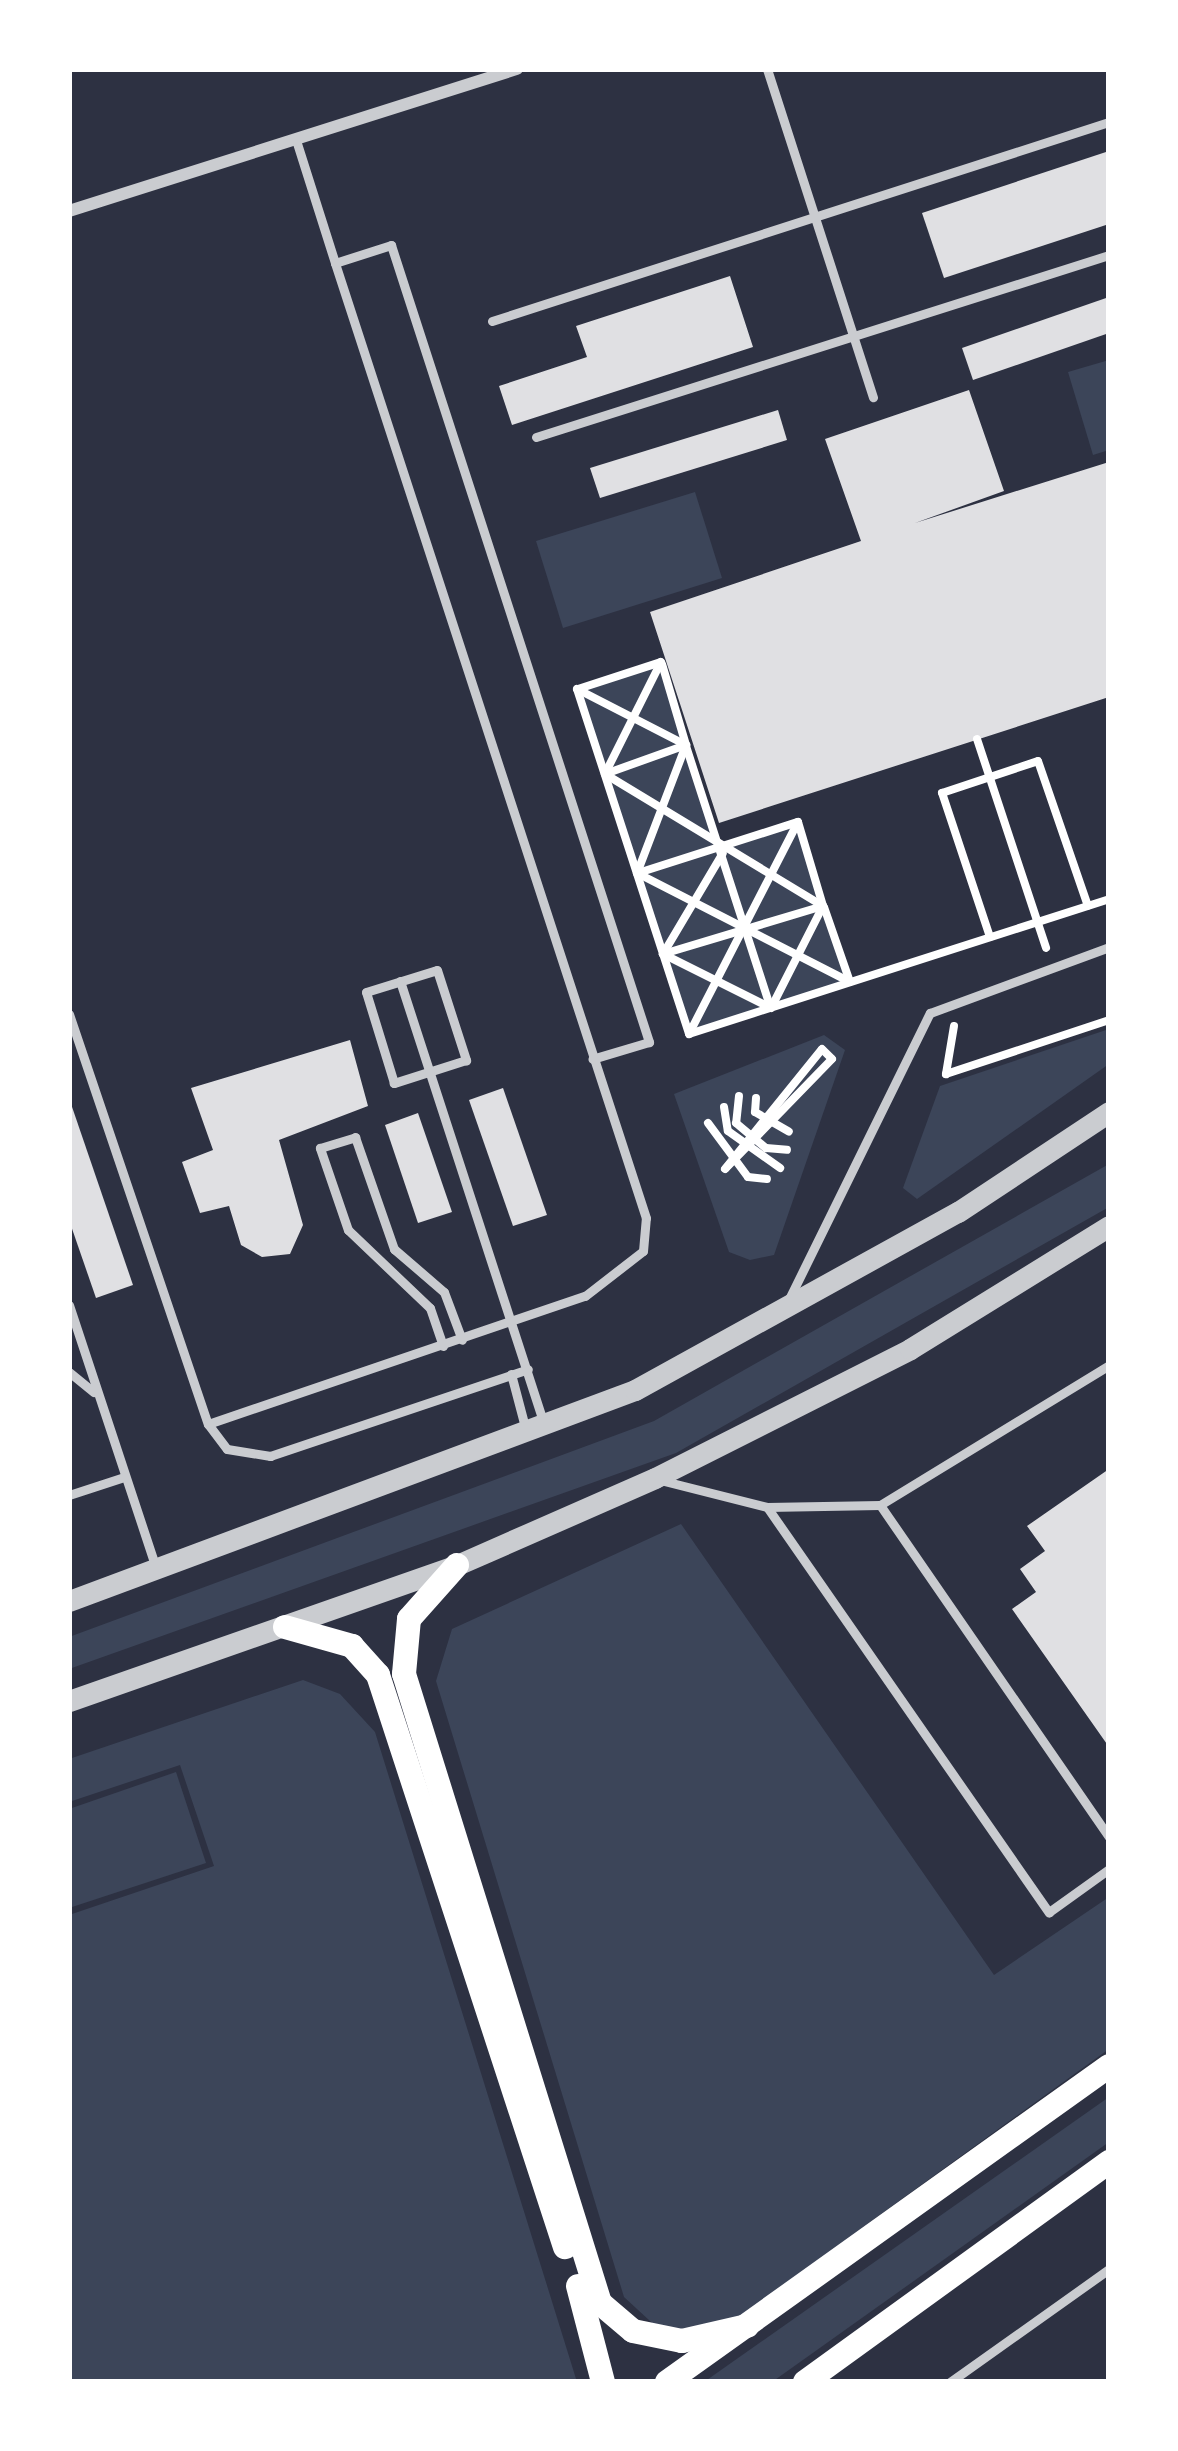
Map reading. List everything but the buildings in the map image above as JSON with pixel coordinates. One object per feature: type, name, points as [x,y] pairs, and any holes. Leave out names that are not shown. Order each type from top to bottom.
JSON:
[{"type":"main road","points":[[457,1564],[409,1619],[404,1674],[600,2303],[633,2331],[682,2341],[748,2326]]},
{"type":"main road","points":[[285,1628],[352,1646],[378,1675],[603,2382]]},
{"type":"main road","points":[[667,2382],[1109,2066]]},
{"type":"main road","points":[[805,2382],[1109,2162]]},
{"type":"street","points":[[69,212],[518,69]]},
{"type":"street","points":[[69,1601],[537,1434],[784,1307],[1109,1112]]},
{"type":"street","points":[[69,1701],[457,1564],[655,1478],[910,1349],[1109,1226]]},
{"type":"lane","points":[[767,69],[873,397]]},
{"type":"lane","points":[[491,321],[1109,122]]},
{"type":"lane","points":[[208,1424],[585,1296],[643,1251],[646,1218],[296,140]]},
{"type":"lane","points":[[335,263],[391,245],[649,1042],[592,1059]]},
{"type":"lane","points":[[536,437],[1109,255]]},
{"type":"lane","points":[[784,1307],[929,1012],[1109,947]]},
{"type":"lane","points":[[437,970],[466,1060],[430,1072],[394,1083],[366,992],[437,970]]},
{"type":"lane","points":[[400,981],[528,1369],[537,1434]]},
{"type":"lane","points":[[69,1014],[208,1424],[227,1449],[255,1459],[528,1369]]},
{"type":"lane","points":[[443,1346],[430,1308],[348,1230],[320,1148],[355,1137],[394,1249],[445,1292],[462,1340]]},
{"type":"lane","points":[[69,1305],[158,1573]]},
{"type":"lane","points":[[655,1478],[766,1507],[880,1505],[1109,1365]]},
{"type":"lane","points":[[69,1372],[98,1396]]},
{"type":"lane","points":[[511,1374],[537,1434]]},
{"type":"lane","points":[[69,1495],[124,1478]]},
{"type":"lane","points":[[880,1505],[1109,1837]]},
{"type":"lane","points":[[766,1507],[1049,1912],[1109,1868]]},
{"type":"lane","points":[[950,2382],[1109,2269]]},
{"type":"path","points":[[577,689],[661,662]]},
{"type":"path","points":[[604,774],[661,662]]},
{"type":"path","points":[[661,662],[771,1008]]},
{"type":"path","points":[[577,689],[686,745]]},
{"type":"path","points":[[577,689],[689,1034]]},
{"type":"path","points":[[977,739],[1051,967]]},
{"type":"path","points":[[604,774],[686,745]]},
{"type":"path","points":[[637,874],[686,745]]},
{"type":"path","points":[[989,937],[942,794],[1038,761],[1088,906]]},
{"type":"path","points":[[604,774],[722,850],[823,906]]},
{"type":"path","points":[[637,874],[798,822]]},
{"type":"path","points":[[689,1034],[747,930],[798,822]]},
{"type":"path","points":[[798,822],[850,982]]},
{"type":"path","points":[[663,953],[722,850]]},
{"type":"path","points":[[637,874],[850,982]]},
{"type":"path","points":[[689,1034],[1109,899]]},
{"type":"path","points":[[663,953],[823,906]]},
{"type":"path","points":[[771,1008],[823,906]]},
{"type":"path","points":[[663,953],[771,1008]]},
{"type":"path","points":[[936,1040],[957,1012],[946,1073],[1109,1020]]},
{"type":"path","points":[[822,1049],[832,1059],[725,1169],[767,1117],[822,1049]]},
{"type":"path","points":[[739,1096],[736,1123],[766,1148],[787,1150]]},
{"type":"path","points":[[756,1098],[767,1117],[789,1132]]},
{"type":"path","points":[[724,1107],[728,1131],[780,1168]]},
{"type":"path","points":[[708,1124],[715,1143],[739,1154],[748,1177],[767,1179]]},
{"type":"shaded area","points":[[1109,360],[1109,450],[1093,455],[1068,372]]},
{"type":"shaded area","points":[[695,492],[722,578],[563,628],[536,541]]},
{"type":"shaded area","points":[[659,666],[719,849],[797,825],[848,980],[691,1031],[580,691]]},
{"type":"shaded area","points":[[1109,1029],[1109,1064],[917,1199],[903,1188],[940,1086]]},
{"type":"shaded area","points":[[824,1035],[845,1050],[774,1255],[750,1260],[729,1252],[674,1094]]},
{"type":"shaded area","points":[[1109,1164],[1109,1207],[676,1453],[69,1669],[69,1637],[654,1421]]},
{"type":"shaded area","points":[[681,1524],[994,1975],[1109,1897],[1109,2049],[707,2340],[663,2333],[624,2297],[436,1681],[452,1629]]},
{"type":"shaded area","points":[[303,1680],[340,1694],[375,1732],[577,2382],[69,2382],[69,1915],[214,1866],[180,1765],[69,1802],[69,1759]]},
{"type":"shaded area","points":[[176,1772],[206,1863],[69,1908],[69,1809]]},
{"type":"shaded area","points":[[1109,2097],[1109,2142],[772,2382],[704,2382]]}]
